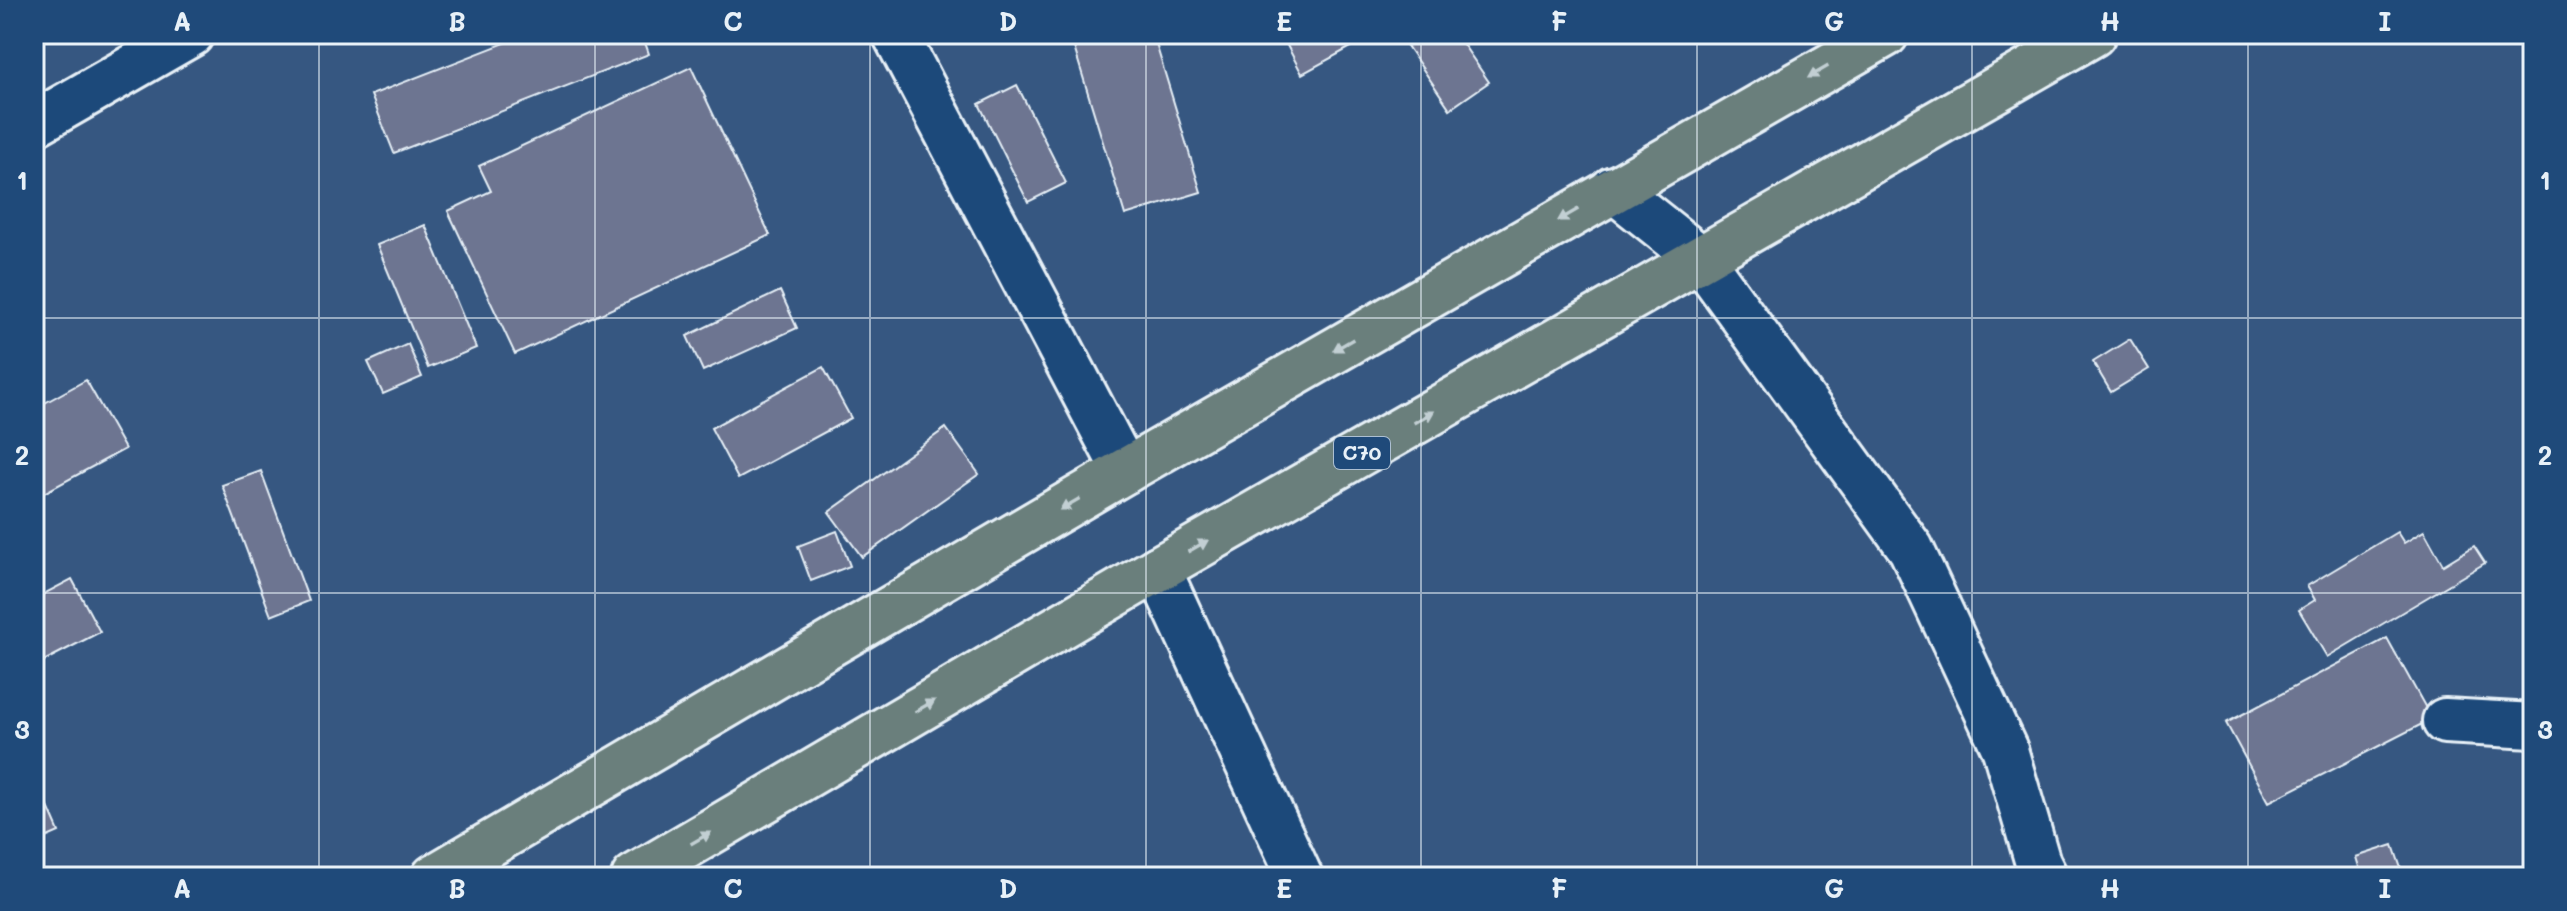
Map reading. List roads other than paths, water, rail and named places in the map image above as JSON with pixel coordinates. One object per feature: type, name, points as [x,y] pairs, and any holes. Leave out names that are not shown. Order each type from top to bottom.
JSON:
[{"type":"highway","points":[[434,877],[1125,471],[1886,34]]},
{"type":"highway","name":"C70","points":[[634,877],[1158,569],[2093,34]]},
{"type":"street","points":[[34,124],[191,34]]},
{"type":"street","points":[[895,34],[1125,471]]},
{"type":"street","points":[[1613,189],[1701,259],[1911,549],[2005,750],[2038,863],[2045,877]]},
{"type":"street","points":[[1158,569],[1300,877]]},
{"type":"street","points":[[2445,721],[2533,726]]}]
